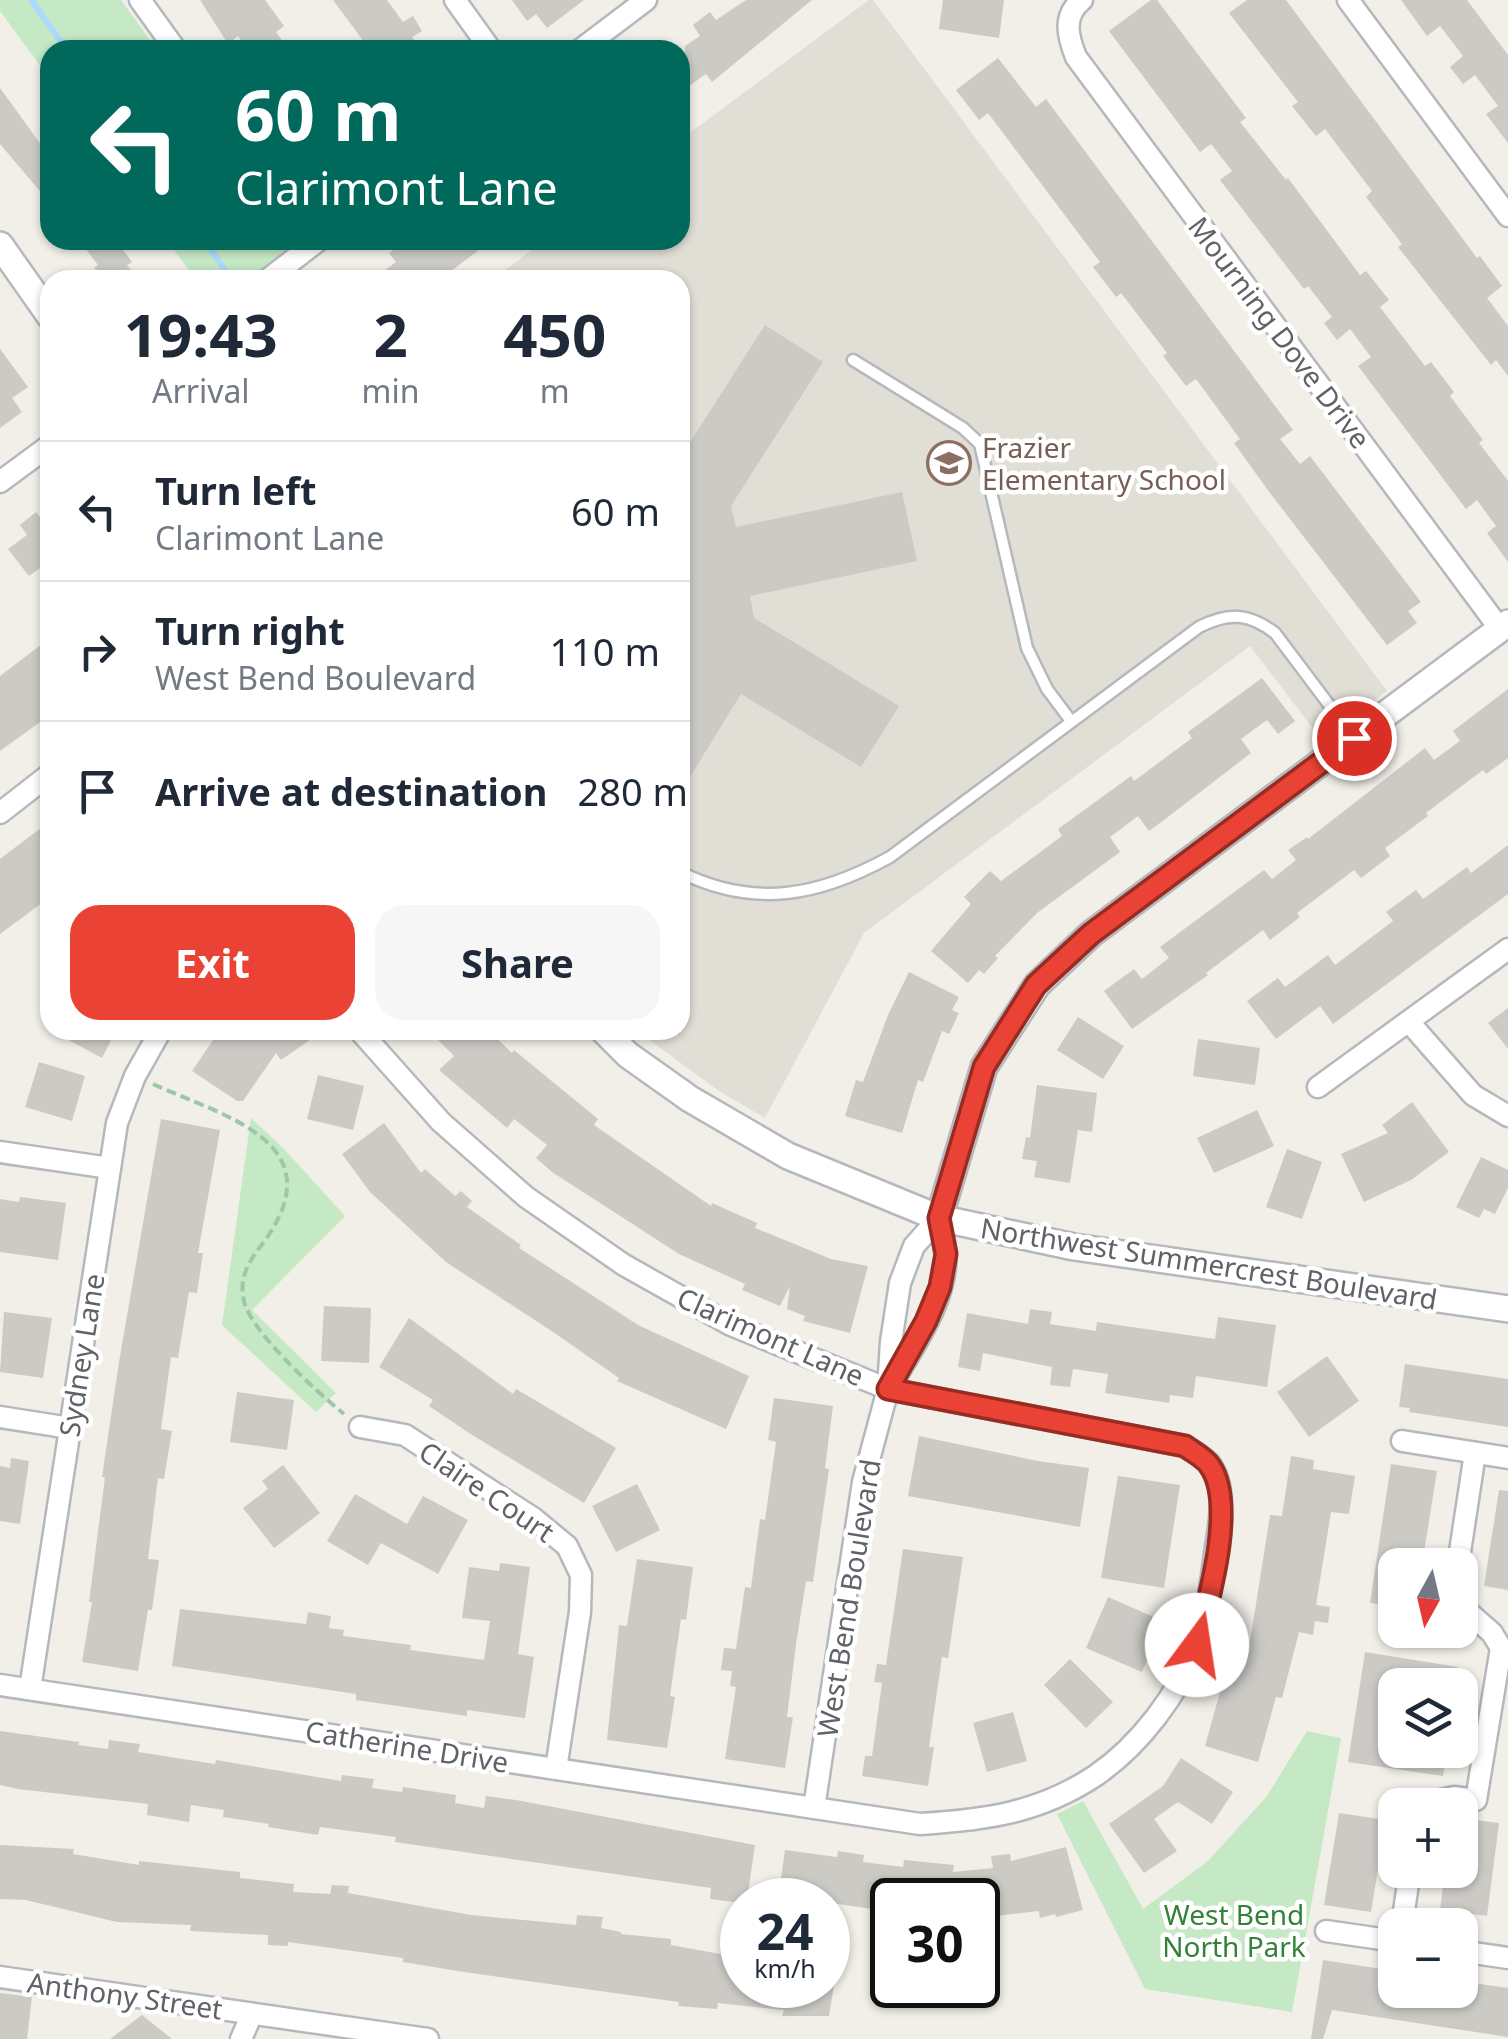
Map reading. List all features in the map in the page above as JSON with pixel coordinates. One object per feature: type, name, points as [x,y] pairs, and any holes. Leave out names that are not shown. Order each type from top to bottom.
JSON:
[{"type":"street","points":[[140,0],[169,40]]},
{"type":"street","points":[[455,0],[484,40]]},
{"type":"street","points":[[593,40],[646,0]]},
{"type":"street","name":"Mourning Dove Drive","points":[[1082,0],[1075,5],[1066,33],[1076,57],[1504,626]]},
{"type":"street","points":[[1348,0],[1508,216]]},
{"type":"street","points":[[0,245],[40,302]]},
{"type":"street","points":[[279,270],[304,250]]},
{"type":"street","points":[[0,482],[40,452]]},
{"type":"street","name":"West Bend Boulevard","points":[[814,1808],[864,1482],[888,1389],[890,1342],[900,1283],[914,1246],[939,1218],[984,1067],[1036,985],[1091,934],[1504,626]]},
{"type":"street","points":[[0,813],[40,782]]},
{"type":"street","points":[[1318,1088],[1508,949]]},
{"type":"street","points":[[1410,1022],[1473,1095],[1508,1116]]},
{"type":"street","name":"Sydney Lane","points":[[30,1689],[117,1123],[135,1076],[155,1040]]},
{"type":"street","name":"Clarimont Lane","points":[[367,1040],[455,1135],[526,1197],[624,1265],[732,1325],[888,1389],[1185,1446],[1209,1463]]},
{"type":"street","name":"Northwest Summercrest Boulevard","points":[[613,1040],[690,1099],[788,1156],[939,1218],[1074,1247],[1508,1310]]},
{"type":"street","points":[[0,1152],[110,1168]]},
{"type":"street","name":"West Bend Boulevard","points":[[888,1389],[940,1287],[946,1254],[939,1218]]},
{"type":"street","points":[[0,1417],[70,1428]]},
{"type":"street","name":"Claire Court","points":[[360,1427],[404,1434],[533,1518],[567,1546],[581,1575],[580,1612],[556,1769]]},
{"type":"street","points":[[1402,1441],[1508,1458]]},
{"type":"street","points":[[1461,1548],[1475,1452]]},
{"type":"street","name":"Catherine Drive","points":[[0,1684],[920,1824],[982,1820],[1032,1808],[1098,1774],[1144,1731],[1174,1691],[1197,1645],[1208,1598],[1221,1512],[1219,1486],[1209,1463]]},
{"type":"street","points":[[1478,1621],[1501,1648],[1478,1788]]},
{"type":"street","points":[[1326,1930],[1378,1938]]},
{"type":"street","points":[[1478,1954],[1508,1958]]},
{"type":"street","name":"Anthony Street","points":[[0,1977],[428,2039]]},
{"type":"street","points":[[241,2039],[252,2014]]},
{"type":"lane","points":[[853,360],[963,428],[980,444],[1027,648],[1048,689],[1071,721]]},
{"type":"lane","points":[[690,876],[747,894],[782,894],[816,890],[855,876],[890,857],[1199,627],[1220,616],[1243,615],[1260,621],[1275,634],[1354,738]]},
{"type":"path","points":[[135,1076],[257,1132],[276,1148],[286,1170],[286,1196],[280,1218],[246,1267],[242,1282],[244,1305],[255,1326],[360,1427]]},
{"type":"shaded area","name":"Frazier Elementary School","points":[[873,0],[1387,691],[1321,739],[1250,646],[864,933],[765,1118],[716,1089],[650,1040],[690,1040],[690,270],[505,270],[532,250],[690,250],[690,133]]},
{"type":"green space","points":[[0,0],[121,0],[150,40],[40,40],[40,65],[0,11]]},
{"type":"green space","points":[[174,250],[287,250],[270,270],[189,270]]},
{"type":"green space","points":[[251,1118],[345,1216],[252,1310],[336,1393],[316,1412],[222,1325]]},
{"type":"green space","name":"West Bend North Park","points":[[1307,1731],[1341,1738],[1292,2012],[1145,1989],[1057,1814],[1083,1801],[1143,1909],[1208,1861],[1267,1796]]},
{"type":"building","points":[[200,0],[265,0],[284,26],[276,32],[282,40],[241,40],[238,36],[225,40]]},
{"type":"building","points":[[333,0],[387,0],[403,22],[413,16],[422,31],[412,37],[414,40],[363,40]]},
{"type":"building","points":[[512,0],[584,0],[547,28],[536,14],[527,21]]},
{"type":"building","points":[[746,0],[812,0],[712,82],[706,74],[690,85],[690,43],[700,36],[693,25],[710,12],[716,20]]},
{"type":"building","points":[[943,0],[1004,0],[999,38],[939,29]]},
{"type":"building","points":[[1151,0],[1157,0],[1246,118],[1240,122],[1288,178],[1360,275],[1366,271],[1389,300],[1380,307],[1425,366],[1431,362],[1454,392],[1450,396],[1508,481],[1508,562],[1487,533],[1496,526],[1477,500],[1466,509],[1358,366],[1371,357],[1350,329],[1337,340],[1324,323],[1332,317],[1308,286],[1304,289],[1220,180],[1232,171],[1211,144],[1200,152],[1109,31]]},
{"type":"building","points":[[1247,0],[1286,0],[1477,258],[1480,256],[1502,286],[1487,298],[1508,326],[1508,376],[1496,360],[1491,365],[1398,247],[1402,244],[1366,197],[1372,191],[1325,129],[1316,136],[1292,106],[1298,102],[1229,13]]},
{"type":"building","points":[[1401,0],[1467,0],[1508,55],[1508,143],[1486,114],[1498,106],[1475,75],[1463,84],[1450,67],[1463,56],[1440,26],[1427,36]]},
{"type":"building","points":[[998,58],[1036,107],[1046,99],[1293,430],[1280,439],[1300,464],[1310,456],[1421,602],[1408,611],[1417,623],[1387,645],[1267,489],[1234,443],[1240,439],[1196,379],[1186,386],[1163,356],[1167,353],[1121,293],[1116,297],[1093,267],[1100,262],[988,113],[979,120],[956,90]]},
{"type":"building","points":[[0,88],[40,143],[40,191],[0,144]]},
{"type":"building","points":[[87,250],[123,250],[132,262],[127,265],[131,270],[96,270],[98,265]]},
{"type":"building","points":[[479,250],[452,270],[385,270],[396,262],[389,253]]},
{"type":"building","points":[[765,325],[823,362],[731,506],[736,527],[902,492],[917,561],[750,596],[754,618],[899,706],[861,767],[741,694],[690,777],[690,442]]},
{"type":"building","points":[[0,349],[28,387],[12,398],[22,412],[0,428]]},
{"type":"building","points":[[36,512],[40,517],[40,568],[29,576],[8,549],[27,535],[20,525]]},
{"type":"building","points":[[40,646],[40,722],[0,751],[0,676]]},
{"type":"building","points":[[1262,678],[1295,721],[1278,734],[1267,720],[1241,739],[1251,753],[1164,820],[1149,831],[1138,816],[1110,837],[1120,852],[1037,913],[995,956],[998,958],[984,974],[979,970],[968,983],[931,951],[971,904],[964,897],[990,871],[1001,881],[1062,836],[1058,829],[1131,776],[1134,781],[1192,738],[1188,732]]},
{"type":"building","points":[[1508,689],[1508,758],[1486,774],[1483,770],[1426,813],[1428,816],[1385,848],[1390,856],[1361,878],[1354,870],[1297,913],[1300,917],[1270,940],[1263,930],[1132,1029],[1104,991],[1134,969],[1142,979],[1169,958],[1160,947],[1264,870],[1272,879],[1296,860],[1288,850],[1308,839],[1425,748],[1434,760],[1460,741],[1453,731]]},
{"type":"building","points":[[40,829],[40,904],[0,934],[0,859]]},
{"type":"building","points":[[1508,845],[1508,894],[1333,1024],[1320,1006],[1276,1039],[1247,1001],[1278,978],[1285,987],[1328,955],[1335,965],[1393,921],[1386,912],[1416,890],[1423,899],[1467,867],[1471,873]]},
{"type":"building","points":[[909,972],[959,997],[952,1010],[959,1013],[949,1034],[942,1031],[923,1082],[918,1080],[902,1133],[845,1116],[856,1080],[863,1082]]},
{"type":"building","points":[[1508,1008],[1508,1049],[1488,1023]]},
{"type":"building","points":[[1078,1017],[1124,1046],[1103,1079],[1057,1050]]},
{"type":"building","points":[[1198,1039],[1260,1048],[1255,1085],[1193,1076]]},
{"type":"building","points":[[69,1040],[111,1040],[102,1058]]},
{"type":"building","points":[[213,1040],[310,1040],[281,1060],[276,1053],[243,1101],[237,1101],[192,1071]]},
{"type":"building","points":[[438,1040],[498,1040],[598,1119],[594,1125],[711,1206],[712,1203],[757,1223],[755,1228],[831,1259],[868,1266],[850,1333],[803,1321],[805,1316],[787,1309],[790,1286],[780,1306],[742,1290],[745,1284],[679,1254],[552,1172],[536,1158],[547,1145],[514,1119],[507,1128],[439,1070],[454,1056]]},
{"type":"building","points":[[39,1062],[85,1076],[72,1121],[25,1107]]},
{"type":"building","points":[[318,1075],[364,1086],[353,1130],[307,1119]]},
{"type":"building","points":[[1037,1085],[1097,1093],[1092,1132],[1078,1130],[1070,1183],[1034,1177],[1037,1161],[1022,1159],[1026,1137],[1030,1138]]},
{"type":"building","points":[[1412,1102],[1449,1152],[1411,1180],[1364,1202],[1341,1154],[1388,1133],[1382,1125]]},
{"type":"building","points":[[1257,1110],[1274,1146],[1214,1173],[1197,1138]]},
{"type":"building","points":[[161,1119],[220,1130],[198,1253],[203,1253],[197,1293],[189,1292],[178,1358],[171,1357],[161,1429],[172,1431],[164,1479],[158,1478],[148,1559],[159,1560],[138,1671],[82,1662],[92,1602],[102,1477]]},
{"type":"building","points":[[384,1123],[421,1173],[425,1169],[455,1196],[461,1191],[472,1201],[467,1207],[521,1245],[519,1248],[638,1325],[749,1376],[726,1429],[617,1381],[619,1378],[556,1334],[446,1262],[370,1192],[342,1154]]},
{"type":"building","points":[[1287,1149],[1322,1162],[1302,1219],[1266,1207]]},
{"type":"building","points":[[1481,1157],[1508,1170],[1508,1188],[1495,1214],[1484,1209],[1479,1218],[1456,1207]]},
{"type":"building","points":[[20,1197],[66,1203],[58,1260],[0,1252],[0,1199],[19,1202]]},
{"type":"building","points":[[324,1306],[371,1308],[369,1363],[321,1361]]},
{"type":"building","points":[[1030,1309],[1052,1312],[1050,1324],[1096,1331],[1097,1322],[1215,1339],[1218,1317],[1276,1325],[1267,1387],[1196,1376],[1193,1398],[1170,1395],[1169,1403],[1105,1393],[1108,1374],[1073,1369],[1070,1387],[1050,1385],[1052,1367],[983,1353],[980,1371],[958,1367],[967,1313],[1028,1324]]},
{"type":"building","points":[[4,1312],[52,1318],[43,1378],[0,1372]]},
{"type":"building","points":[[409,1318],[513,1394],[516,1389],[616,1448],[584,1503],[469,1433],[429,1406],[433,1400],[379,1367]]},
{"type":"building","points":[[1327,1356],[1359,1401],[1309,1437],[1277,1392]]},
{"type":"building","points":[[1405,1364],[1508,1379],[1508,1427],[1409,1412],[1410,1408],[1399,1407]]},
{"type":"building","points":[[237,1392],[294,1400],[287,1450],[230,1442]]},
{"type":"building","points":[[774,1398],[833,1406],[825,1468],[829,1469],[813,1582],[806,1581],[796,1644],[787,1717],[793,1717],[785,1768],[725,1759],[736,1687],[730,1686],[732,1671],[721,1670],[724,1648],[736,1649],[745,1587],[751,1588],[760,1519],[765,1520],[776,1442],[768,1440]]},
{"type":"building","points":[[919,1436],[1089,1468],[1080,1527],[908,1496]]},
{"type":"building","points":[[1291,1456],[1314,1460],[1313,1469],[1355,1476],[1349,1514],[1331,1512],[1316,1605],[1330,1607],[1328,1623],[1315,1621],[1313,1635],[1299,1632],[1282,1698],[1276,1697],[1258,1762],[1205,1746],[1235,1638],[1250,1642],[1270,1515],[1282,1516]]},
{"type":"building","points":[[11,1458],[29,1461],[20,1524],[0,1521],[0,1466],[10,1468]]},
{"type":"building","points":[[1391,1464],[1437,1471],[1425,1548],[1378,1548]]},
{"type":"building","points":[[283,1465],[320,1513],[274,1548],[243,1508],[268,1489],[262,1481]]},
{"type":"building","points":[[1118,1476],[1180,1485],[1164,1588],[1101,1578]]},
{"type":"building","points":[[637,1484],[660,1530],[616,1552],[592,1506]]},
{"type":"building","points":[[1499,1490],[1508,1491],[1508,1590],[1484,1586]]},
{"type":"building","points":[[355,1494],[407,1524],[423,1496],[468,1520],[438,1574],[381,1543],[368,1565],[327,1541]]},
{"type":"building","points":[[903,1549],[963,1557],[948,1658],[942,1657],[929,1747],[934,1747],[928,1786],[862,1776],[865,1756],[872,1756],[882,1683],[874,1682],[877,1664],[886,1665]]},
{"type":"building","points":[[1378,1550],[1378,1604],[1370,1603]]},
{"type":"building","points":[[637,1559],[693,1567],[686,1620],[681,1619],[667,1748],[607,1740],[619,1625],[627,1626]]},
{"type":"building","points":[[500,1563],[530,1567],[518,1654],[534,1657],[525,1718],[467,1710],[467,1716],[356,1700],[356,1694],[172,1666],[180,1609],[306,1624],[308,1612],[331,1616],[329,1628],[344,1630],[343,1636],[484,1660],[490,1621],[462,1618],[469,1567],[499,1571]]},
{"type":"building","points":[[1108,1597],[1165,1622],[1142,1672],[1086,1648]]},
{"type":"building","points":[[1365,1652],[1458,1667],[1378,1668],[1378,1766],[1348,1762]]},
{"type":"building","points":[[1070,1659],[1113,1702],[1086,1728],[1044,1685]]},
{"type":"building","points":[[1013,1712],[1027,1761],[987,1772],[973,1723]]},
{"type":"building","points":[[0,1731],[108,1749],[109,1740],[140,1744],[138,1752],[215,1764],[216,1760],[341,1781],[342,1775],[374,1779],[372,1788],[402,1792],[403,1787],[456,1795],[455,1803],[484,1808],[486,1796],[516,1800],[755,1845],[750,1878],[720,1878],[720,1900],[710,1899],[711,1888],[395,1842],[396,1837],[320,1827],[318,1835],[223,1817],[224,1810],[191,1805],[189,1822],[147,1815],[148,1804],[0,1785]]},
{"type":"building","points":[[1181,1758],[1233,1792],[1212,1824],[1178,1802],[1154,1819],[1177,1851],[1144,1873],[1109,1824],[1163,1786]]},
{"type":"building","points":[[1389,1768],[1444,1768],[1443,1776]]},
{"type":"building","points":[[1339,1813],[1378,1819],[1378,1869],[1371,1912],[1324,1905]]},
{"type":"building","points":[[1478,1820],[1499,1823],[1487,1916],[1478,1915],[1478,1908],[1440,1908],[1443,1888],[1478,1888]]},
{"type":"building","points":[[0,1845],[74,1849],[73,1854],[139,1865],[139,1861],[240,1872],[240,1878],[294,1884],[293,1892],[330,1894],[332,1885],[349,1886],[348,1893],[471,1915],[576,1925],[577,1915],[603,1917],[601,1928],[671,1939],[671,1945],[720,1954],[720,2003],[717,2009],[678,2006],[679,2002],[464,1972],[403,1962],[403,1958],[288,1942],[288,1946],[268,1945],[268,1935],[190,1931],[191,1925],[117,1922],[26,1900],[0,1899]]},
{"type":"building","points":[[1066,1847],[1083,1910],[1056,1917],[1055,1914],[1040,1918],[1039,1911],[1000,1915],[1000,1878],[870,1878],[870,1909],[850,1906],[850,1878],[781,1878],[785,1850],[837,1857],[838,1851],[864,1855],[863,1862],[903,1867],[904,1860],[954,1865],[953,1872],[993,1868],[991,1856],[1010,1854],[1011,1861]]},
{"type":"building","points":[[1323,1960],[1378,1968],[1378,2008],[1478,2008],[1478,1984],[1508,1988],[1508,2037],[1332,2010],[1323,2039],[1311,2039]]},
{"type":"building","points":[[0,1993],[32,1997],[27,2039],[0,2039]]},
{"type":"building","points":[[765,2008],[830,2008],[829,2016],[782,2016],[784,2010]]},
{"type":"building","points":[[142,2015],[172,2039],[110,2039]]},
{"type":"waterway","points":[[31,0],[60,40]]},
{"type":"waterway","points":[[211,250],[225,270]]},
{"type":"place","name":"Frazier Elementary School","points":[[949,463]]},
{"type":"route","points":[[1197,1645],[1221,1512],[1219,1486],[1209,1463],[1185,1446],[888,1389],[913,1347],[940,1287],[946,1254],[939,1218],[984,1067],[1036,985],[1091,934],[1354,738]]}]
